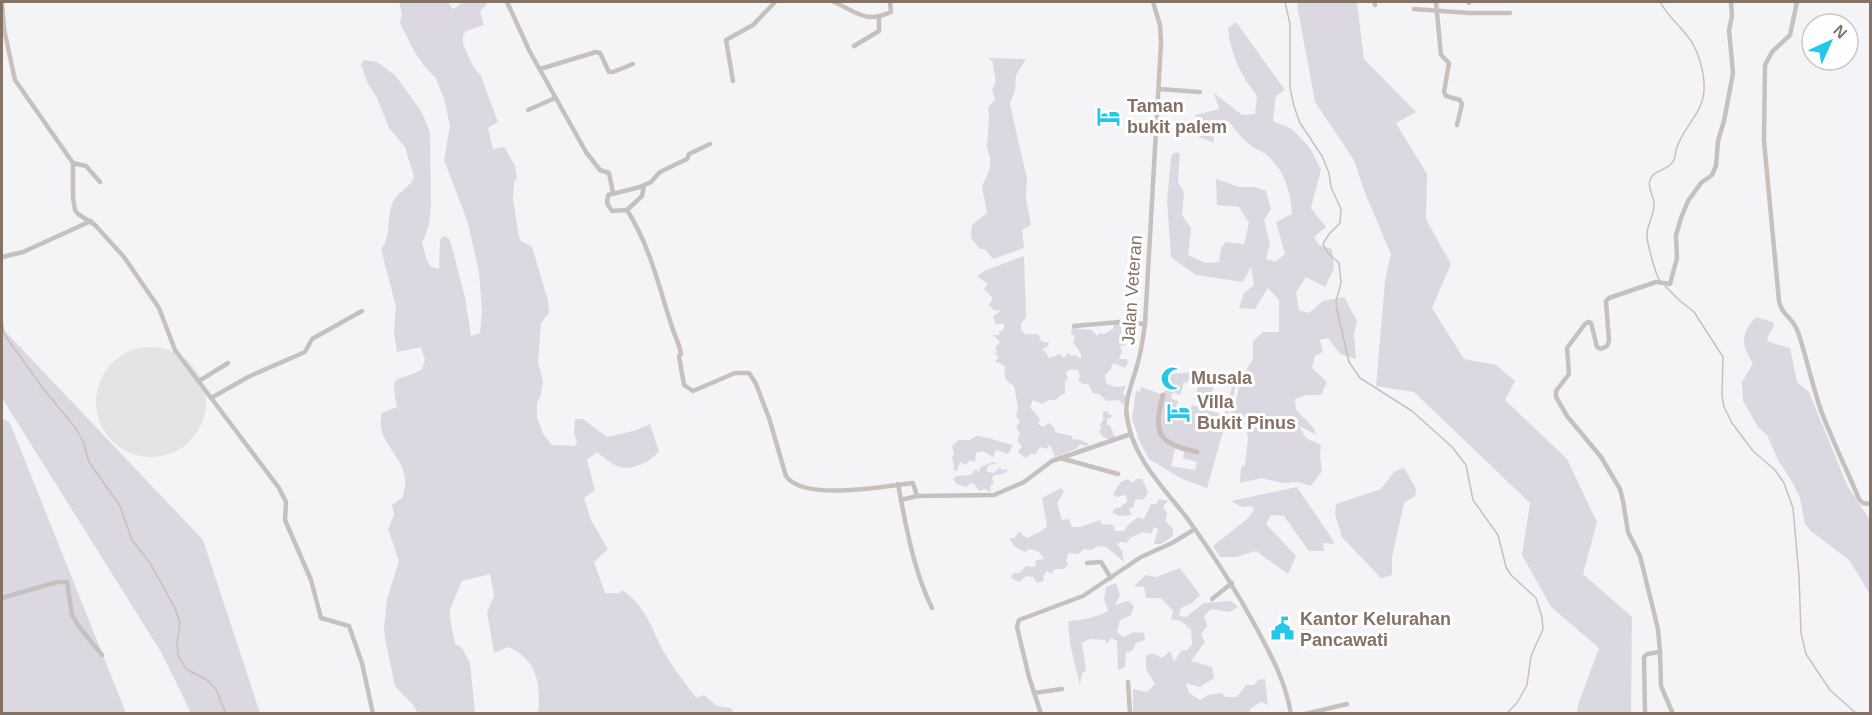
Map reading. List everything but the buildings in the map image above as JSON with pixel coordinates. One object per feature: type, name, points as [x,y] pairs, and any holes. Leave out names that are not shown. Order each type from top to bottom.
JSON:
[{"type":"street","points":[[2,2],[2,26],[12,72],[18,87],[73,163],[75,210],[91,222],[124,257],[163,316],[175,350],[251,449],[283,495],[286,505],[285,520],[311,580],[321,618],[349,626],[366,676],[373,714]]},
{"type":"street","points":[[508,2],[555,98],[591,160],[602,171],[609,173],[613,193]]},
{"type":"street","points":[[733,81],[726,40],[753,25],[775,2]]},
{"type":"street","points":[[834,2],[866,17],[891,12],[890,2]]},
{"type":"street","name":"Jalan Veteran","points":[[1153,2],[1160,25],[1159,89],[1143,346],[1126,407],[1131,434],[1144,462],[1195,529],[1232,583],[1278,669],[1291,714]]},
{"type":"street","points":[[1437,2],[1441,55],[1449,63],[1444,92],[1446,96],[1460,100],[1462,104],[1456,125]]},
{"type":"street","points":[[1673,714],[1661,686],[1658,629],[1640,556],[1628,532],[1620,489],[1601,457],[1567,416],[1555,394],[1569,374],[1567,348],[1585,324],[1591,323],[1597,347],[1601,349],[1607,346],[1609,341],[1606,301],[1608,298],[1656,282],[1671,285],[1677,258],[1676,236],[1686,202],[1701,183],[1712,175],[1716,166],[1718,141],[1733,74],[1728,30],[1732,16],[1731,2]]},
{"type":"street","points":[[1797,2],[1790,35],[1772,52],[1765,65],[1764,141],[1779,301],[1781,310],[1795,324],[1822,412],[1859,499],[1863,503],[1870,504]]},
{"type":"street","points":[[1414,9],[1510,13]]},
{"type":"street","points":[[854,45],[879,31],[879,16]]},
{"type":"street","points":[[540,69],[596,52],[600,53],[609,72],[633,64]]},
{"type":"street","points":[[1159,89],[1200,92]]},
{"type":"street","points":[[528,110],[555,98]]},
{"type":"street","points":[[644,185],[642,196],[627,210],[617,212],[611,210],[607,203],[607,195],[651,182],[660,172],[687,159],[689,154],[710,144]]},
{"type":"street","points":[[73,163],[86,166],[99,182]]},
{"type":"street","points":[[627,210],[647,246],[673,330],[680,345],[682,380],[688,389],[697,390],[735,373],[749,373],[756,384],[769,418],[786,476],[791,482],[806,488],[830,491],[915,483],[917,496]]},
{"type":"street","points":[[2,257],[23,252],[91,222]]},
{"type":"street","points":[[211,398],[250,376],[305,352],[312,339],[362,311]]},
{"type":"street","points":[[1074,326],[1120,322],[1145,324]]},
{"type":"street","points":[[199,381],[228,363]]},
{"type":"street","points":[[901,500],[917,496],[994,495],[1024,482],[1046,464],[1131,434]]},
{"type":"street","points":[[1060,458],[1118,474]]},
{"type":"street","points":[[898,484],[908,537],[932,608]]},
{"type":"street","points":[[1041,714],[1017,622],[1083,596],[1141,557],[1172,543],[1195,529]]},
{"type":"street","points":[[1087,563],[1101,562],[1111,578]]},
{"type":"street","points":[[2,598],[57,582],[67,582],[72,615],[102,655]]},
{"type":"street","points":[[1212,599],[1232,583]]},
{"type":"street","points":[[1645,714],[1644,657],[1647,654],[1660,652]]},
{"type":"street","points":[[1128,682],[1130,714]]},
{"type":"street","points":[[1034,693],[1062,689]]},
{"type":"street","points":[[1305,714],[1347,704]]},
{"type":"shaded area","points":[[399,2],[448,2],[453,9],[464,2],[488,2],[480,12],[484,25],[466,31],[463,35],[463,44],[473,66],[481,76],[498,122],[488,128],[493,149],[504,147],[515,166],[517,178],[514,182],[513,199],[519,237],[521,241],[532,247],[548,300],[549,313],[541,323],[538,363],[543,380],[541,395],[537,403],[537,417],[543,434],[552,445],[575,446],[577,442],[574,433],[575,419],[583,419],[607,437],[637,430],[650,424],[659,451],[646,462],[634,467],[622,468],[597,452],[587,460],[595,490],[584,498],[591,520],[608,549],[594,562],[605,593],[619,593],[622,590],[637,603],[668,658],[696,698],[704,695],[717,706],[731,708],[734,713],[538,713],[538,683],[526,659],[508,647],[494,653],[487,612],[494,596],[490,574],[462,581],[450,609],[455,644],[462,648],[470,663],[475,713],[418,713],[395,686],[384,628],[387,599],[399,561],[388,529],[394,515],[392,505],[403,497],[405,480],[403,469],[385,439],[381,422],[382,413],[397,407],[395,382],[422,369],[425,360],[421,347],[397,352],[394,333],[396,307],[381,249],[387,238],[393,202],[414,177],[405,147],[389,128],[377,98],[367,82],[361,64],[364,60],[377,62],[395,75],[421,111],[430,132],[431,206],[429,225],[422,243],[427,260],[431,267],[439,269],[440,240],[443,236],[447,237],[450,240],[465,297],[471,336],[480,333],[482,310],[479,273],[468,223],[444,160],[450,126],[444,98],[435,77],[414,51],[400,23],[402,14]]},
{"type":"shaded area","points":[[1299,2],[1357,2],[1364,59],[1416,112],[1396,123],[1427,174],[1426,219],[1451,264],[1432,308],[1464,359],[1496,365],[1515,381],[1505,400],[1567,459],[1597,522],[1583,574],[1632,617],[1631,713],[1577,713],[1599,648],[1551,607],[1522,555],[1530,503],[1414,392],[1376,386],[1385,281],[1391,254],[1365,193],[1354,160],[1315,102],[1297,5]]},
{"type":"shaded area","points":[[1236,22],[1285,90],[1276,96],[1273,121],[1292,129],[1310,148],[1321,169],[1311,208],[1326,227],[1314,237],[1319,245],[1332,249],[1334,268],[1325,287],[1306,277],[1296,292],[1299,310],[1309,313],[1323,301],[1344,297],[1357,321],[1354,335],[1356,359],[1340,354],[1328,338],[1320,340],[1323,352],[1315,356],[1312,368],[1327,382],[1321,395],[1307,395],[1295,399],[1296,410],[1312,426],[1317,435],[1299,426],[1306,438],[1321,445],[1322,471],[1311,486],[1298,482],[1282,483],[1262,478],[1240,483],[1241,467],[1245,465],[1248,438],[1245,423],[1237,422],[1230,413],[1235,407],[1240,380],[1253,359],[1253,341],[1263,332],[1279,332],[1279,300],[1268,288],[1255,309],[1239,308],[1244,293],[1254,285],[1251,267],[1243,282],[1196,275],[1171,257],[1167,201],[1171,159],[1172,154],[1176,152],[1180,154],[1178,182],[1184,192],[1182,215],[1191,228],[1188,255],[1205,263],[1219,262],[1221,248],[1226,242],[1244,244],[1249,223],[1239,207],[1217,205],[1216,179],[1239,187],[1255,187],[1266,191],[1271,209],[1264,220],[1270,244],[1266,259],[1275,262],[1285,254],[1276,222],[1292,214],[1286,182],[1278,167],[1267,155],[1247,143],[1228,121],[1213,130],[1214,143],[1195,135],[1198,124],[1195,115],[1219,109],[1214,93],[1242,115],[1255,114],[1257,96],[1237,64],[1229,37],[1228,28]]},
{"type":"shaded area","points":[[988,58],[1026,59],[1016,75],[1015,90],[1010,104],[1027,179],[1026,199],[1031,225],[1022,230],[1024,248],[993,259],[971,238],[972,225],[987,213],[982,187],[990,168],[987,148],[988,107],[995,100],[992,90],[995,80],[993,62]]},
{"type":"shaded area","points":[[1024,256],[1026,318],[1021,323],[1021,329],[1025,334],[1038,334],[1041,341],[1049,343],[1042,350],[1049,358],[1060,354],[1064,358],[1068,353],[1081,359],[1081,354],[1073,342],[1075,337],[1071,333],[1072,328],[1092,330],[1097,336],[1113,329],[1114,324],[1118,324],[1121,326],[1126,345],[1120,346],[1122,351],[1119,359],[1127,359],[1128,363],[1125,368],[1113,363],[1105,375],[1106,383],[1115,387],[1126,386],[1123,393],[1126,397],[1123,405],[1119,400],[1107,401],[1099,394],[1093,393],[1088,384],[1083,384],[1078,380],[1080,376],[1078,370],[1071,369],[1066,372],[1068,379],[1065,382],[1065,394],[1042,404],[1033,400],[1030,407],[1040,419],[1038,424],[1043,427],[1049,423],[1054,427],[1055,432],[1072,436],[1072,439],[1089,444],[1086,446],[1080,444],[1076,449],[1055,457],[1050,444],[1047,449],[1040,447],[1035,455],[1031,454],[1025,458],[1018,452],[1022,446],[1017,441],[1020,434],[1016,427],[1020,422],[1016,416],[1018,408],[1014,386],[1006,378],[1005,366],[995,361],[999,357],[995,354],[997,352],[995,348],[1000,342],[993,335],[1000,335],[999,330],[1002,331],[1005,326],[1002,323],[996,325],[993,316],[1001,311],[994,310],[989,305],[993,298],[984,289],[988,284],[977,276],[986,270]]},
{"type":"shaded area","points":[[1756,317],[1773,322],[1774,326],[1767,338],[1769,342],[1790,348],[1797,382],[1809,392],[1847,485],[1870,520],[1870,594],[1849,560],[1805,524],[1800,498],[1793,483],[1778,460],[1767,435],[1758,427],[1743,401],[1742,382],[1753,363],[1744,345],[1744,339],[1747,329]]},
{"type":"shaded area","points":[[2,328],[203,540],[260,713],[191,713],[161,652],[2,398]]},
{"type":"shaded area","points":[[151,347],[172,351],[190,363],[202,381],[206,402],[202,423],[190,441],[172,453],[151,457],[130,453],[112,441],[100,423],[96,402],[100,381],[112,363],[130,351]]},
{"type":"shaded area","points":[[1194,372],[1193,378],[1211,381],[1213,376],[1232,380],[1231,385],[1236,386],[1207,488],[1182,479],[1149,459],[1132,419],[1136,391],[1140,392],[1141,387],[1164,395],[1170,374]],"holes":[[[1189,379],[1197,382],[1195,386],[1198,387],[1194,399],[1203,400],[1207,404],[1208,402],[1213,403],[1210,399],[1215,383],[1232,388],[1229,398],[1226,397],[1224,403],[1219,402],[1218,405],[1226,408],[1224,415],[1192,405],[1188,418],[1184,421],[1176,419],[1177,415],[1174,413],[1178,401],[1171,398],[1173,392],[1180,395],[1184,382],[1187,383]],[[1175,449],[1184,452],[1183,458],[1197,462],[1195,470],[1171,466]]]},
{"type":"shaded area","points":[[1107,411],[1113,416],[1107,419],[1107,425],[1110,425],[1115,437],[1111,441],[1102,436],[1099,431],[1103,421],[1103,412]]},
{"type":"shaded area","points":[[2,418],[10,423],[126,713],[2,713]]},
{"type":"shaded area","points":[[976,436],[1013,445],[1008,454],[996,450],[993,457],[983,451],[976,453],[975,462],[970,460],[966,465],[960,462],[957,471],[953,470],[952,446],[959,440],[970,440]]},
{"type":"shaded area","points":[[993,462],[997,464],[989,465],[986,471],[994,473],[1000,467],[1001,470],[1009,469],[1005,473],[993,476],[994,484],[990,485],[991,492],[985,489],[979,491],[971,483],[966,487],[957,484],[953,479],[957,476],[971,475],[976,469],[978,472],[981,467]]},
{"type":"shaded area","points":[[1404,468],[1416,489],[1415,496],[1404,503],[1392,557],[1392,575],[1381,578],[1342,537],[1335,514],[1336,504],[1381,489],[1394,472]]},
{"type":"shaded area","points":[[1128,479],[1133,483],[1136,479],[1142,479],[1148,492],[1144,499],[1135,500],[1134,506],[1129,509],[1132,515],[1119,516],[1112,512],[1127,502],[1127,497],[1124,495],[1116,497],[1113,494],[1121,482]]},
{"type":"shaded area","points":[[1297,487],[1334,544],[1323,543],[1324,551],[1309,551],[1284,516],[1271,515],[1266,524],[1296,556],[1288,574],[1256,551],[1236,557],[1220,557],[1213,546],[1247,519],[1254,510],[1251,506],[1242,507],[1231,501]]},
{"type":"shaded area","points":[[1061,488],[1064,492],[1057,503],[1062,520],[1069,519],[1072,527],[1080,527],[1101,520],[1101,524],[1113,525],[1115,531],[1124,531],[1138,517],[1144,519],[1151,504],[1156,504],[1159,499],[1168,501],[1163,507],[1167,513],[1166,521],[1173,529],[1173,536],[1161,544],[1154,544],[1158,529],[1154,527],[1151,534],[1143,532],[1130,538],[1127,543],[1117,544],[1122,551],[1124,562],[1106,547],[1098,546],[1091,550],[1084,549],[1078,554],[1069,553],[1066,560],[1068,565],[1064,569],[1055,569],[1051,574],[1047,571],[1043,577],[1044,581],[1037,583],[1033,577],[1026,576],[1019,582],[1011,578],[1013,573],[1020,573],[1026,566],[1035,567],[1036,560],[1044,559],[1039,552],[1030,549],[1025,552],[1015,547],[1009,538],[1014,538],[1020,531],[1028,538],[1041,532],[1047,526],[1042,498]]},
{"type":"shaded area","points":[[1180,568],[1200,595],[1192,603],[1181,608],[1179,616],[1186,617],[1204,603],[1231,601],[1238,607],[1230,612],[1211,609],[1204,616],[1207,626],[1201,634],[1205,642],[1191,661],[1212,667],[1214,678],[1200,687],[1186,683],[1189,693],[1200,700],[1208,695],[1222,693],[1225,697],[1237,697],[1246,685],[1254,685],[1258,680],[1265,679],[1268,705],[1261,702],[1250,709],[1250,713],[1133,713],[1133,689],[1147,692],[1155,684],[1146,669],[1146,656],[1152,653],[1162,658],[1170,651],[1174,661],[1182,650],[1187,650],[1192,645],[1191,630],[1181,621],[1171,619],[1173,611],[1161,598],[1146,598],[1144,587],[1134,586],[1146,575],[1156,577]]},
{"type":"shaded area","points":[[1116,583],[1120,595],[1115,605],[1128,601],[1134,606],[1131,615],[1120,620],[1117,632],[1123,637],[1134,632],[1144,633],[1145,640],[1136,643],[1132,651],[1126,652],[1125,667],[1118,670],[1117,641],[1111,638],[1107,644],[1105,640],[1090,639],[1082,643],[1086,670],[1082,674],[1080,685],[1070,644],[1068,621],[1089,618],[1108,611],[1104,599],[1106,587]]},
{"type":"waterway","points":[[1285,2],[1290,24],[1290,88],[1294,106],[1300,123],[1322,156],[1329,173],[1331,187],[1341,209],[1340,223],[1323,244],[1328,253],[1339,263],[1341,283],[1336,301],[1349,362],[1360,378],[1412,411],[1452,447],[1466,465],[1473,500],[1498,535],[1506,567],[1511,575],[1536,598],[1542,617],[1543,629],[1531,656],[1527,685],[1517,703],[1506,714]]},
{"type":"waterway","points":[[1660,2],[1697,52],[1704,78],[1704,90],[1697,113],[1680,139],[1672,164],[1652,176],[1649,183],[1654,206],[1647,237],[1660,281]]},
{"type":"waterway","points":[[1665,286],[1694,312],[1723,357],[1722,395],[1724,407],[1732,423],[1753,451],[1775,470],[1784,483],[1793,508],[1801,633],[1806,654],[1830,690],[1857,714]]},
{"type":"waterway","points":[[2,318],[4,334],[42,387],[77,430],[89,462],[120,506],[132,540],[150,563],[175,608],[180,623],[177,642],[178,655],[186,669],[207,680],[216,689],[226,714]]},
{"type":"waterway","points":[[1163,395],[1158,419],[1161,435],[1173,444],[1197,452]]},
{"type":"place","name":"Taman bukit palem","points":[[1109,116]]},
{"type":"place","name":"Musala","points":[[1173,378]]},
{"type":"place","name":"Villa Bukit Pinus","points":[[1179,412]]},
{"type":"place","name":"Kantor Kelurahan Pancawati","points":[[1282,629]]}]
